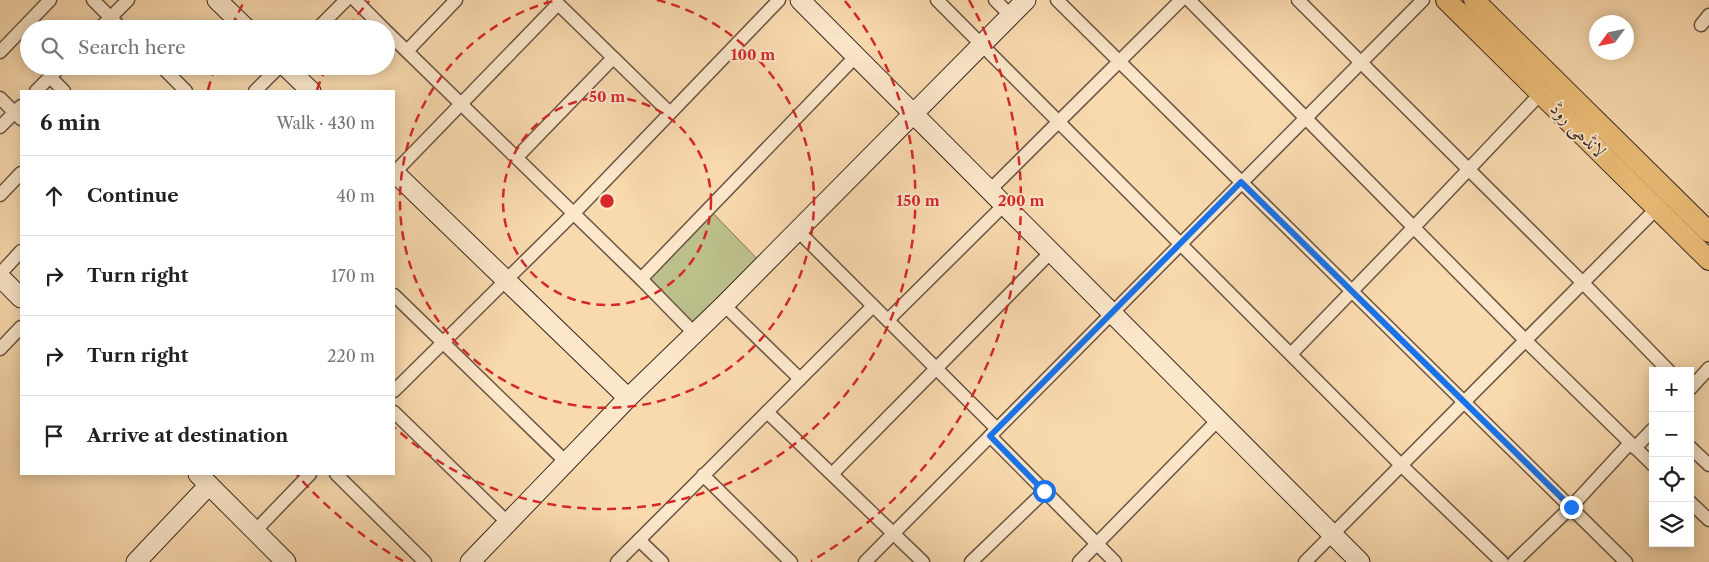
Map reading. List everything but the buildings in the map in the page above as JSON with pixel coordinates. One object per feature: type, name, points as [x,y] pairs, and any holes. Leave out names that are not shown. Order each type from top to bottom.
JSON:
[{"type":"main road","name":"لانڈھی روڈ","points":[[1446,0],[1709,260]]},
{"type":"main road","name":"لانڈھی روڈ","points":[[1474,0],[1709,232]]},
{"type":"street","points":[[31,20],[50,0]]},
{"type":"street","points":[[93,0],[114,20]]},
{"type":"street","points":[[108,20],[128,0]]},
{"type":"street","points":[[217,0],[238,20]]},
{"type":"street","points":[[326,20],[346,0]]},
{"type":"street","points":[[354,0],[375,20]]},
{"type":"street","points":[[407,51],[456,0]]},
{"type":"street","points":[[395,389],[574,213],[779,0]]},
{"type":"street","points":[[800,0],[1360,562]]},
{"type":"street","points":[[937,0],[1401,465],[1502,562]]},
{"type":"street","points":[[995,0],[1011,16]]},
{"type":"street","points":[[470,562],[628,398],[724,305],[1026,0]]},
{"type":"street","points":[[1058,0],[1626,562]]},
{"type":"street","points":[[990,190],[1181,0]]},
{"type":"street","points":[[1189,0],[1525,340],[1649,461]]},
{"type":"street","points":[[1298,0],[1583,282],[1665,367]]},
{"type":"street","points":[[865,562],[1423,0]]},
{"type":"street","points":[[395,172],[556,2],[670,113]]},
{"type":"street","points":[[1701,26],[1709,15]]},
{"type":"street","points":[[0,52],[20,31]]},
{"type":"street","points":[[395,40],[642,279],[694,332]]},
{"type":"street","points":[[642,279],[856,56]]},
{"type":"street","points":[[517,157],[613,58]]},
{"type":"street","points":[[169,75],[185,90]]},
{"type":"street","points":[[256,90],[271,75]]},
{"type":"street","points":[[294,75],[310,90]]},
{"type":"street","points":[[37,90],[50,77],[63,90]]},
{"type":"street","points":[[1291,354],[1541,93]]},
{"type":"street","points":[[0,98],[19,112],[0,128]]},
{"type":"street","points":[[0,195],[20,174]]},
{"type":"street","points":[[395,174],[628,398]]},
{"type":"street","points":[[888,320],[1004,205]]},
{"type":"street","points":[[1304,562],[1657,208]]},
{"type":"street","points":[[797,230],[936,368],[1044,491],[1115,562]]},
{"type":"street","points":[[20,252],[0,275],[20,297]]},
{"type":"street","points":[[832,474],[1051,252]]},
{"type":"street","points":[[395,296],[566,462]]},
{"type":"street","points":[[724,305],[800,379]]},
{"type":"street","points":[[617,562],[873,306]]},
{"type":"street","points":[[0,349],[20,328]]},
{"type":"street","points":[[1694,384],[1709,368]]},
{"type":"street","points":[[767,412],[923,562]]},
{"type":"street","points":[[395,413],[508,523]]},
{"type":"street","points":[[1079,562],[1218,420]]},
{"type":"street","points":[[1514,562],[1633,445],[1649,432]]},
{"type":"street","points":[[1694,451],[1709,465]]},
{"type":"street","points":[[255,531],[309,475]]},
{"type":"street","points":[[337,475],[425,562]]},
{"type":"street","points":[[703,475],[791,562]]},
{"type":"street","points":[[136,562],[204,480],[286,562]]},
{"type":"street","points":[[971,562],[1044,491]]},
{"type":"street","points":[[1694,506],[1709,520]]},
{"type":"street","points":[[639,540],[662,562]]},
{"type":"green space","points":[[709,209],[763,265],[694,333],[641,279]]},
{"type":"route","points":[[1044,491],[990,436],[1241,182],[1353,290],[1571,507]]}]
